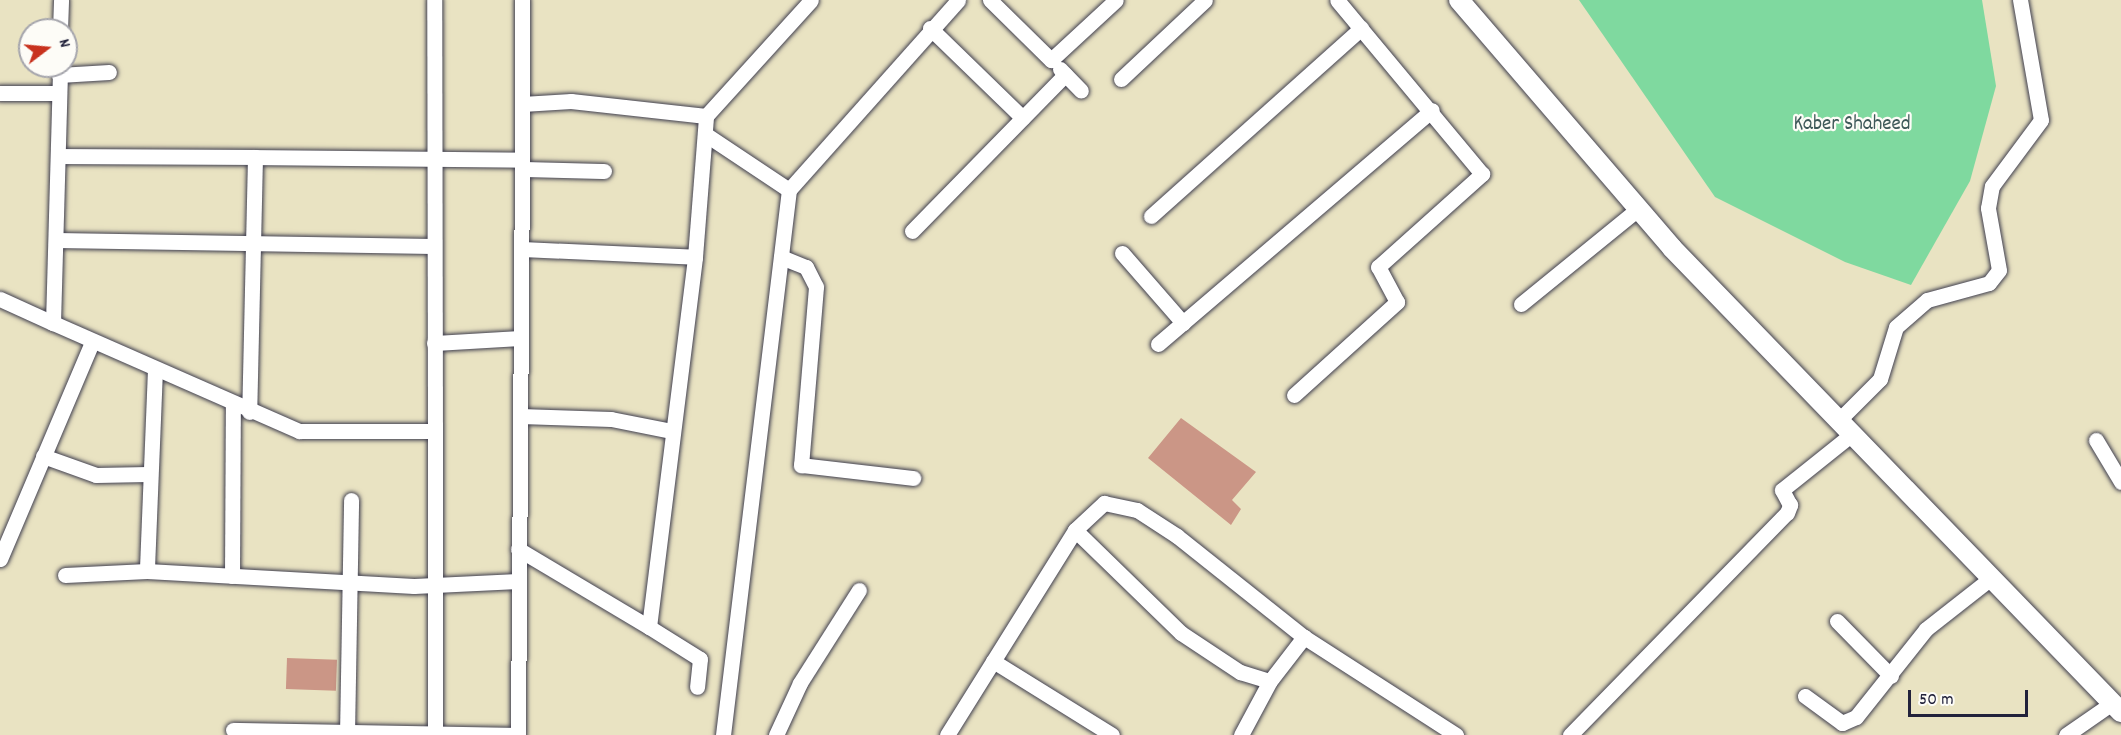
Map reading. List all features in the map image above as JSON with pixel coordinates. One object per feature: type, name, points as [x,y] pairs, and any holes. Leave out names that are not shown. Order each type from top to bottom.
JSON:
[{"type":"street","points":[[60,18],[61,0]]},
{"type":"street","points":[[434,0],[432,159],[435,734]]},
{"type":"street","points":[[518,735],[522,0]]},
{"type":"street","points":[[649,627],[671,431],[695,257],[706,116],[811,0]]},
{"type":"street","points":[[723,735],[789,190],[930,28],[958,0]]},
{"type":"street","points":[[990,0],[1081,91]]},
{"type":"street","points":[[1051,60],[1116,0]]},
{"type":"street","points":[[1121,79],[1205,0]]},
{"type":"street","points":[[1294,395],[1397,302],[1378,267],[1482,174],[1432,110],[1337,0]]},
{"type":"street","points":[[1459,0],[1639,208],[2116,707],[2066,735]]},
{"type":"street","points":[[1570,735],[1787,513],[1790,505],[1782,490],[1846,427],[1880,379],[1896,327],[1927,300],[1989,282],[1999,270],[1988,208],[1992,186],[2041,120],[2020,0]]},
{"type":"street","points":[[930,28],[1023,118]]},
{"type":"street","points":[[1151,216],[1361,28]]},
{"type":"street","points":[[78,71],[109,72]]},
{"type":"street","points":[[912,231],[1065,75]]},
{"type":"street","points":[[53,323],[59,78]]},
{"type":"street","points":[[0,93],[59,93]]},
{"type":"street","points":[[522,104],[571,101],[706,116]]},
{"type":"street","points":[[1158,344],[1432,110]]},
{"type":"street","points":[[705,134],[789,190]]},
{"type":"street","points":[[58,156],[432,159],[604,171]]},
{"type":"street","points":[[249,412],[255,157]]},
{"type":"street","points":[[1521,304],[1639,208]]},
{"type":"street","points":[[56,240],[433,246]]},
{"type":"street","points":[[522,249],[695,257]]},
{"type":"street","points":[[1122,253],[1183,323]]},
{"type":"street","points":[[781,257],[806,267],[816,287],[801,465],[913,478]]},
{"type":"street","points":[[0,299],[233,406],[312,433],[435,431]]},
{"type":"street","points":[[434,343],[521,338]]},
{"type":"street","points":[[0,559],[92,342]]},
{"type":"street","points":[[147,571],[148,474],[155,369]]},
{"type":"street","points":[[232,576],[233,406]]},
{"type":"street","points":[[520,416],[611,419],[671,431]]},
{"type":"street","points":[[2096,440],[2121,482]]},
{"type":"street","points":[[43,456],[96,476],[148,474]]},
{"type":"street","points":[[347,734],[351,500]]},
{"type":"street","points":[[947,735],[1075,530],[1104,503],[1137,510],[1304,637],[1456,735]]},
{"type":"street","points":[[1075,530],[1181,633],[1240,672],[1270,681]]},
{"type":"street","points":[[518,549],[700,659],[697,687]]},
{"type":"street","points":[[65,575],[147,571],[433,585],[518,581]]},
{"type":"street","points":[[1805,696],[1842,723],[1856,717],[1891,676],[1926,629],[1991,578]]},
{"type":"street","points":[[776,735],[800,683],[859,590]]},
{"type":"street","points":[[1837,621],[1891,676]]},
{"type":"street","points":[[1241,735],[1270,681],[1304,637]]},
{"type":"street","points":[[993,661],[1112,735]]},
{"type":"street","points":[[233,730],[347,734],[511,735]]},
{"type":"green space","name":"Kaber Shaheed","points":[[1579,0],[1982,0],[1996,86],[1970,181],[1911,285],[1845,262],[1715,197]]},
{"type":"building","points":[[1181,418],[1256,472],[1232,500],[1241,509],[1231,525],[1148,458]]},
{"type":"building","points":[[287,658],[337,660],[336,691],[286,689]]}]
